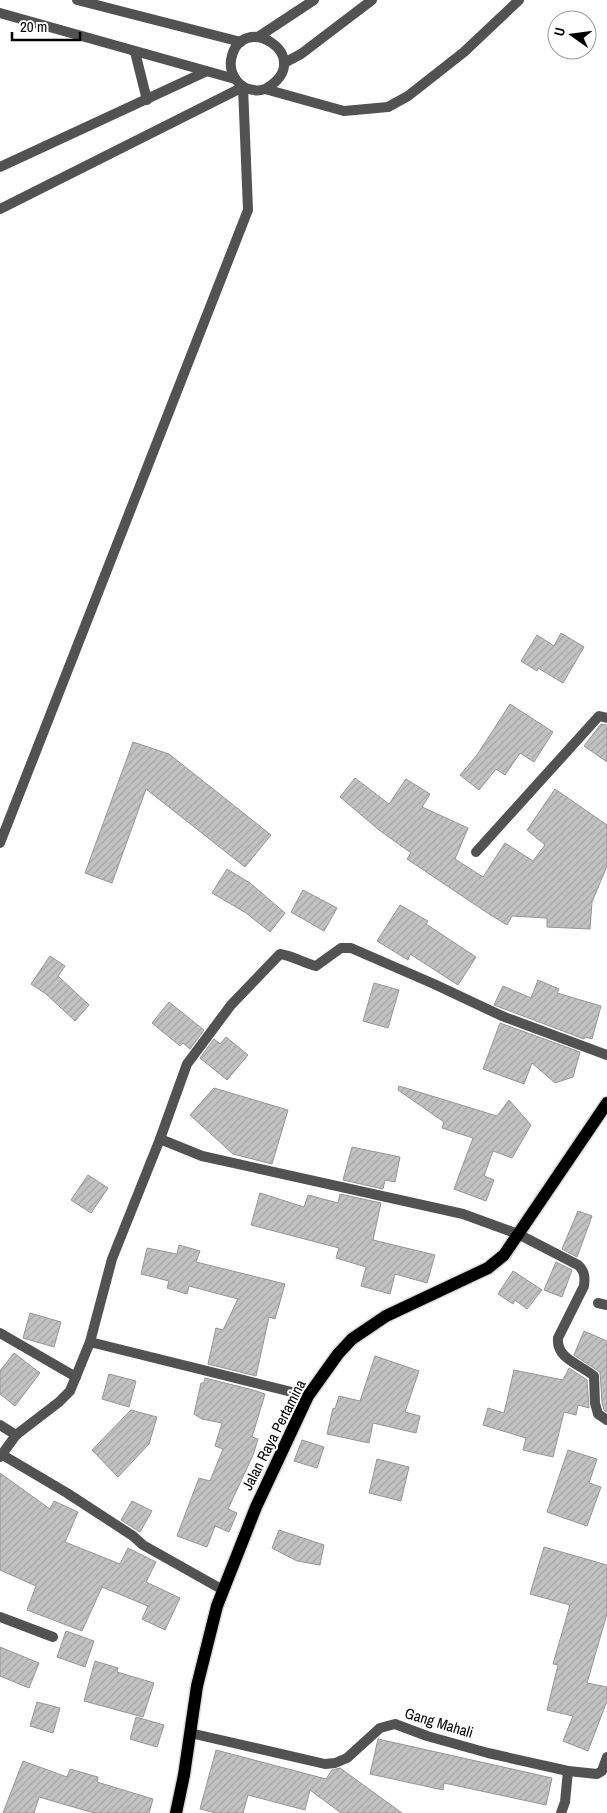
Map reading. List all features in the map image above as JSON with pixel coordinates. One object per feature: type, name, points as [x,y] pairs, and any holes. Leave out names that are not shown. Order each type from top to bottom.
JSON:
[{"type":"main road","name":"Jalan Raya Pertamina","points":[[176,1813],[184,1775],[197,1686],[217,1606],[256,1507],[308,1396],[338,1354],[352,1339],[386,1316],[488,1268],[504,1255],[607,1103]]},
{"type":"street","points":[[77,0],[241,42]]},
{"type":"street","points":[[314,0],[258,36],[241,42],[232,53],[230,67],[235,79],[243,87],[254,90],[265,89],[344,111],[388,107],[408,96],[464,52],[519,0]]},
{"type":"street","points":[[284,63],[301,54],[372,0]]},
{"type":"street","points":[[501,17],[507,0]]},
{"type":"street","points":[[0,13],[235,79]]},
{"type":"street","points":[[258,36],[271,41],[280,50],[284,63],[282,74],[275,84],[265,89]]},
{"type":"street","points":[[135,52],[147,100]]},
{"type":"street","points":[[0,167],[205,72]]},
{"type":"street","points":[[0,209],[243,87]]},
{"type":"street","points":[[0,843],[248,210],[243,87]]},
{"type":"street","points":[[476,852],[592,722],[599,716],[607,718]]},
{"type":"street","points":[[223,1590],[143,1545],[133,1536],[67,1493],[1,1456],[16,1436],[70,1391],[90,1342],[112,1260],[187,1064],[231,1005],[280,954],[288,955],[309,965],[316,966],[341,948],[351,948],[502,1016],[607,1055]]},
{"type":"street","points":[[160,1138],[202,1156],[463,1214],[518,1234],[582,1269],[585,1277],[584,1286],[558,1338],[558,1345],[561,1353],[594,1376],[595,1403],[598,1414],[607,1420]]},
{"type":"street","points":[[0,1333],[76,1377]]},
{"type":"street","points":[[90,1342],[308,1396]]},
{"type":"street","points":[[0,1424],[16,1436]]},
{"type":"street","points":[[0,1617],[53,1637]]},
{"type":"street","name":"Gang Mahali","points":[[190,1733],[325,1764],[335,1763],[347,1758],[380,1728],[395,1724],[427,1736],[488,1753],[568,1771],[597,1774],[602,1771],[607,1757]]},
{"type":"street","points":[[561,1813],[568,1771]]},
{"type":"building","points":[[561,633],[584,647],[563,683],[538,668],[537,671],[521,661],[537,635],[554,646]]},
{"type":"building","points":[[510,704],[553,732],[534,762],[520,753],[505,775],[496,769],[479,790],[460,775],[477,755]]},
{"type":"building","points":[[601,724],[607,725],[607,762],[584,746]]},
{"type":"building","points":[[133,742],[169,754],[271,835],[245,867],[146,789],[112,883],[85,873]]},
{"type":"building","points":[[355,778],[389,804],[406,779],[430,794],[422,807],[468,828],[455,859],[483,877],[505,843],[533,861],[545,845],[527,830],[555,789],[607,825],[607,866],[592,902],[590,929],[547,927],[547,918],[512,916],[507,925],[489,914],[407,859],[411,853],[379,830],[340,797]]},
{"type":"building","points":[[227,869],[250,883],[285,913],[270,932],[246,913],[212,893]]},
{"type":"building","points":[[303,890],[337,908],[324,931],[291,912]]},
{"type":"building","points":[[400,905],[428,921],[426,924],[476,957],[458,985],[410,954],[408,960],[377,941]]},
{"type":"building","points":[[50,956],[65,966],[58,976],[89,1005],[75,1021],[46,994],[31,984]]},
{"type":"building","points":[[538,980],[559,989],[557,993],[601,1006],[592,1039],[585,1037],[584,1039],[494,1005],[503,986],[531,998]]},
{"type":"building","points":[[374,983],[399,990],[388,1028],[363,1021]]},
{"type":"building","points":[[169,1002],[204,1030],[190,1049],[183,1043],[180,1046],[152,1023]]},
{"type":"building","points":[[500,1023],[580,1052],[573,1077],[555,1083],[532,1063],[524,1084],[483,1069]]},
{"type":"building","points":[[226,1037],[248,1055],[227,1080],[200,1058],[214,1039],[220,1044]]},
{"type":"building","points":[[399,1086],[497,1116],[509,1100],[531,1125],[512,1158],[493,1151],[484,1176],[494,1180],[486,1201],[454,1189],[473,1138],[442,1128],[444,1122],[398,1090]]},
{"type":"building","points":[[214,1088],[288,1110],[272,1164],[233,1154],[190,1115]]},
{"type":"building","points":[[352,1147],[400,1157],[395,1182],[385,1180],[383,1189],[343,1180]]},
{"type":"building","points":[[88,1175],[108,1188],[91,1213],[71,1200]]},
{"type":"building","points":[[260,1193],[304,1207],[308,1195],[338,1203],[340,1194],[381,1203],[373,1240],[435,1255],[427,1283],[395,1274],[390,1294],[361,1286],[366,1267],[336,1258],[339,1248],[251,1225]]},
{"type":"building","points":[[578,1211],[592,1216],[577,1257],[562,1249]]},
{"type":"building","points":[[179,1245],[200,1251],[196,1262],[285,1284],[275,1319],[269,1317],[256,1376],[208,1364],[216,1328],[223,1330],[238,1299],[189,1286],[187,1294],[167,1288],[169,1281],[141,1274],[147,1248],[177,1254]]},
{"type":"building","points":[[556,1262],[572,1270],[562,1297],[544,1290]]},
{"type":"building","points":[[513,1271],[542,1290],[527,1309],[515,1300],[513,1304],[498,1294]]},
{"type":"building","points":[[30,1313],[61,1322],[54,1347],[23,1338]]},
{"type":"building","points":[[584,1331],[607,1341],[607,1412],[604,1410],[602,1402],[600,1372],[574,1355]]},
{"type":"building","points":[[14,1353],[40,1373],[15,1406],[0,1394],[0,1371]]},
{"type":"building","points":[[375,1356],[419,1371],[405,1412],[420,1416],[416,1433],[373,1423],[369,1443],[327,1434],[333,1408],[335,1409],[339,1396],[360,1401]]},
{"type":"building","points":[[569,1368],[587,1380],[589,1408],[578,1405],[576,1415],[564,1412],[553,1457],[523,1450],[526,1438],[483,1425],[488,1408],[504,1413],[514,1370],[563,1380]]},
{"type":"building","points":[[109,1374],[136,1381],[129,1407],[102,1399]]},
{"type":"building","points":[[205,1378],[265,1394],[252,1437],[258,1439],[253,1455],[228,1509],[237,1513],[229,1532],[215,1526],[207,1547],[177,1536],[199,1478],[210,1481],[223,1449],[215,1446],[222,1423],[202,1419],[194,1414],[201,1383],[204,1383]]},
{"type":"building","points":[[131,1410],[157,1417],[149,1444],[118,1477],[92,1450]]},
{"type":"building","points":[[302,1440],[324,1447],[317,1468],[294,1461]]},
{"type":"building","points":[[568,1450],[597,1459],[589,1483],[601,1487],[587,1526],[547,1512]]},
{"type":"building","points":[[377,1459],[409,1467],[401,1501],[369,1493]]},
{"type":"building","points":[[0,1473],[50,1509],[54,1501],[78,1512],[65,1542],[120,1564],[128,1548],[156,1562],[146,1582],[180,1598],[165,1630],[142,1619],[148,1606],[102,1587],[82,1631],[27,1610],[36,1586],[0,1570]]},
{"type":"building","points":[[132,1501],[152,1511],[140,1532],[121,1520]]},
{"type":"building","points":[[279,1530],[324,1545],[320,1565],[297,1561],[272,1548]]},
{"type":"building","points":[[544,1547],[607,1565],[607,1614],[587,1683],[607,1687],[607,1701],[588,1751],[563,1741],[573,1716],[547,1710],[558,1665],[553,1664],[570,1605],[530,1594]]},
{"type":"building","points":[[66,1631],[94,1641],[85,1667],[57,1657]]},
{"type":"building","points":[[0,1647],[39,1663],[29,1688],[0,1676]]},
{"type":"building","points":[[95,1661],[118,1668],[117,1672],[154,1683],[143,1717],[84,1701]]},
{"type":"building","points":[[37,1702],[60,1708],[53,1733],[30,1726]]},
{"type":"building","points":[[136,1717],[164,1725],[157,1747],[130,1739]]},
{"type":"building","points":[[378,1739],[552,1778],[546,1805],[444,1783],[443,1790],[370,1774]]},
{"type":"building","points":[[216,1750],[326,1779],[332,1770],[340,1768],[402,1813],[341,1813],[310,1790],[305,1810],[248,1795],[243,1813],[216,1813],[200,1809]]},
{"type":"building","points":[[23,1761],[67,1777],[70,1769],[98,1777],[97,1782],[153,1799],[149,1813],[94,1813],[39,1797],[34,1813],[3,1813]]}]
